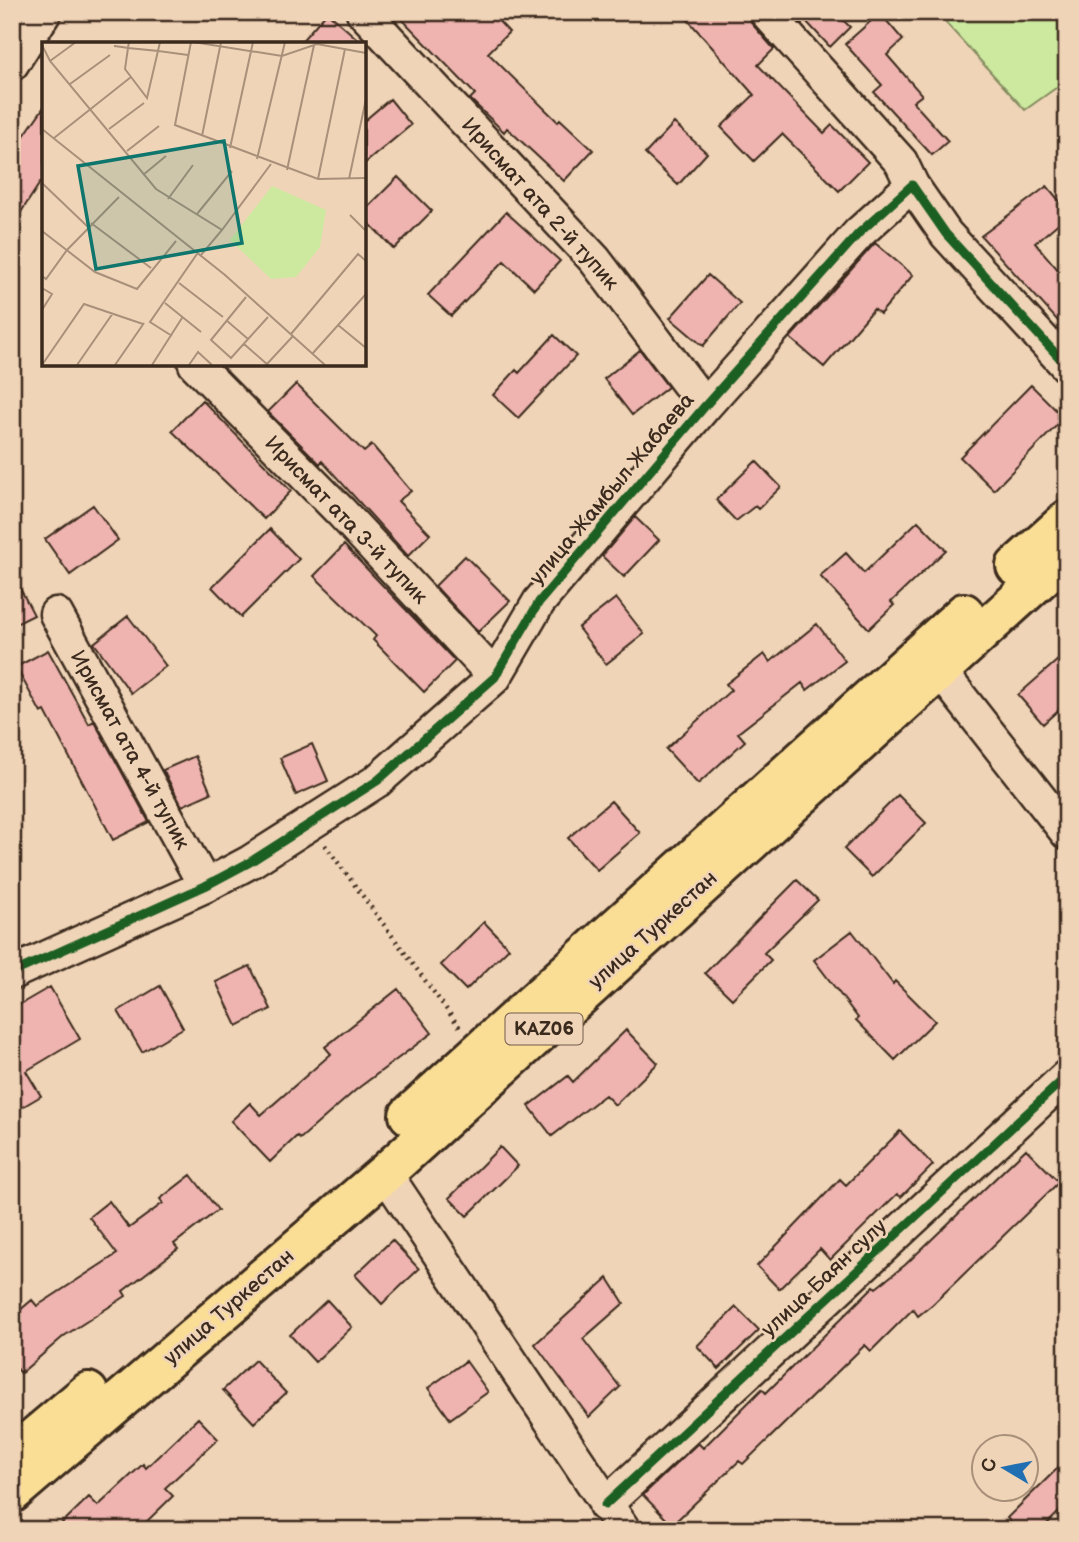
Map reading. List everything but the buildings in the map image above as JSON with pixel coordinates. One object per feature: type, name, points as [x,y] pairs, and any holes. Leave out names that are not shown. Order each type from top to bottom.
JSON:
[{"type":"highway","name":"улица Туркестан","points":[[12,1456],[367,1153],[1067,520]]},
{"type":"highway","name":"улица Туркестан","points":[[12,1493],[385,1173],[1067,555]]},
{"type":"street","points":[[12,64],[46,12]]},
{"type":"street","name":"Ирисмат ата 2-й тупик","points":[[363,12],[595,260],[705,406]]},
{"type":"street","points":[[766,12],[901,162],[912,185],[946,234],[1067,366]]},
{"type":"street","name":"улица Жамбыл Жабаева","points":[[12,973],[205,886],[377,781],[495,677],[539,601],[705,406],[859,233],[912,185]]},
{"type":"street","name":"Ирисмат ата 3-й тупик","points":[[197,366],[341,512],[495,677]]},
{"type":"street","name":"Ирисмат ата 4-й тупик","points":[[56,614],[205,886]]},
{"type":"street","points":[[940,671],[1067,833]]},
{"type":"street","name":"улица Баян сулу","points":[[605,1505],[1067,1076]]},
{"type":"street","points":[[385,1173],[624,1530]]},
{"type":"path","points":[[310,824],[478,1052]]},
{"type":"green space","points":[[936,12],[1067,12],[1067,80],[1025,110]]},
{"type":"cycle path","points":[[12,973],[205,886],[250,862],[377,781],[495,677],[539,602],[705,406],[859,233],[912,185],[946,234],[1067,366]]},
{"type":"cycle path","points":[[605,1505],[1067,1076]]}]
